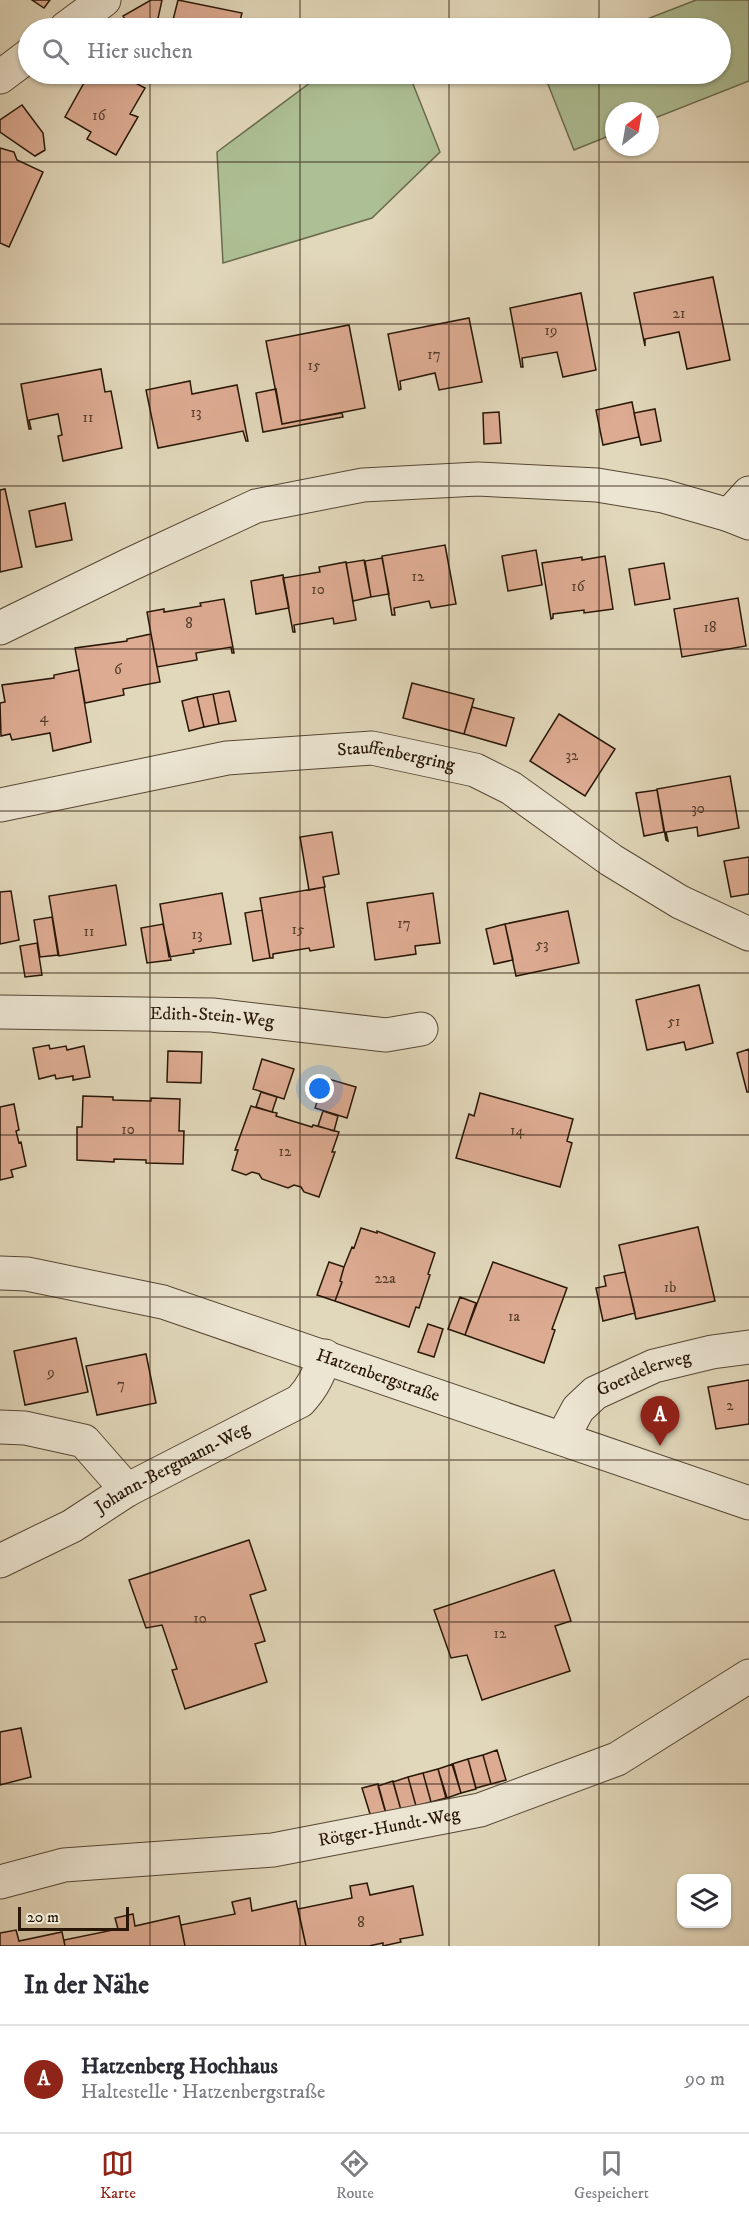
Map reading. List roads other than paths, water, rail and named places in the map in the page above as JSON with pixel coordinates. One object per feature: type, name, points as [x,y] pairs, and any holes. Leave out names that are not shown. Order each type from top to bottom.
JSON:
[{"type":"street","points":[[80,18],[104,0]]},
{"type":"street","points":[[0,77],[18,64]]},
{"type":"street","points":[[0,628],[130,564],[256,506],[363,484],[478,479],[597,485],[742,511]]},
{"type":"street","name":"Stauffenbergring","points":[[0,805],[227,758],[372,748],[475,770],[511,788],[611,860],[680,902],[749,934]]},
{"type":"street","name":"Edith-Stein-Weg","points":[[0,1012],[212,1015],[386,1035],[422,1029]]},
{"type":"street","name":"Hatzenbergstraße","points":[[0,1273],[27,1274],[163,1302],[563,1437],[681,1481],[749,1503]]},
{"type":"street","name":"Goerdelerweg","points":[[563,1437],[578,1409],[595,1392],[654,1366],[712,1352],[749,1347]]},
{"type":"street","name":"Johann-Bergmann-Weg","points":[[0,1561],[72,1526],[127,1490],[300,1401],[319,1375],[325,1356]]},
{"type":"street","points":[[0,1427],[25,1428],[84,1441],[127,1490]]},
{"type":"street","name":"Rötger-Hundt-Weg","points":[[0,1882],[64,1865],[273,1850],[480,1810],[617,1759],[749,1676]]},
{"type":"place","name":"Hatzenberg Hochhaus","points":[[660,1446]]}]
